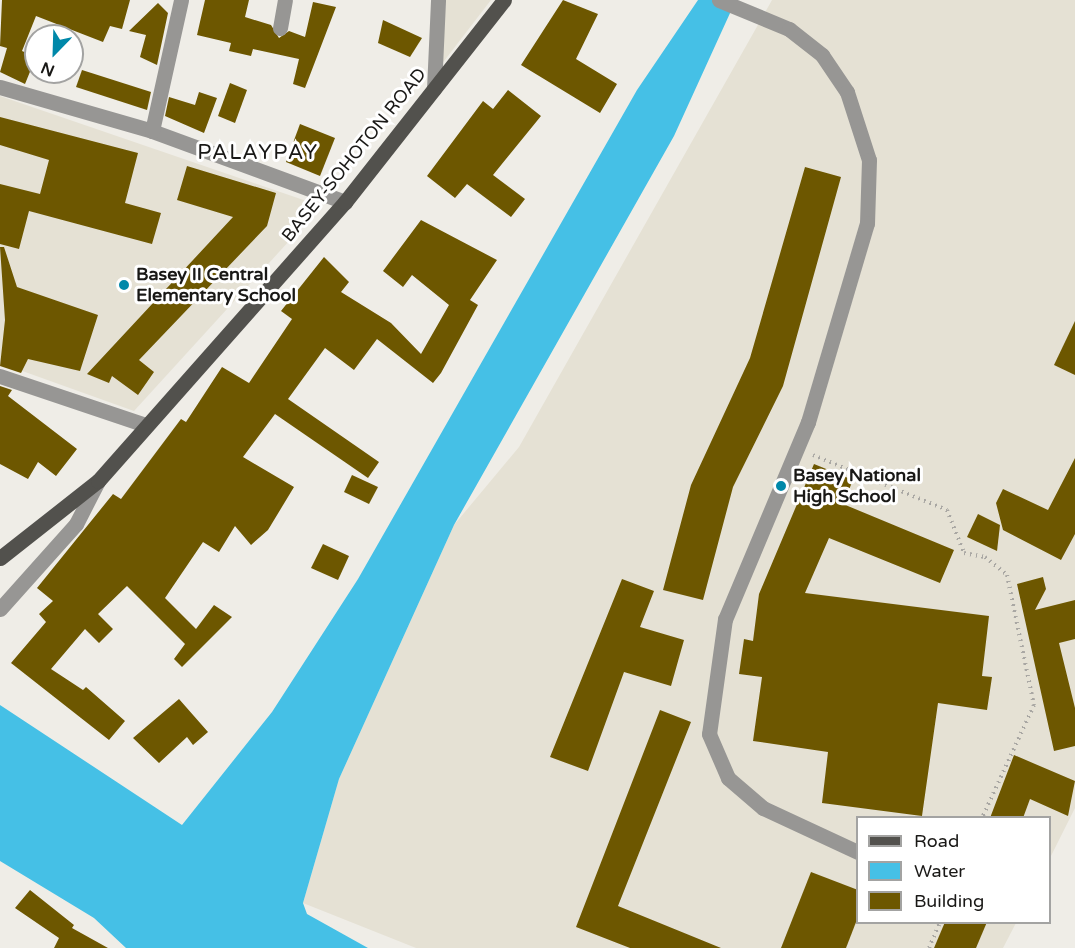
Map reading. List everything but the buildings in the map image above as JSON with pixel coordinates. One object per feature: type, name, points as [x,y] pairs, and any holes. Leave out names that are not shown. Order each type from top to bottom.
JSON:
[{"type":"main road","name":"BASEY-SOHOTON ROAD","points":[[0,558],[98,481],[345,202],[504,0]]},
{"type":"street","points":[[280,28],[285,0]]},
{"type":"street","points":[[434,89],[438,0]]},
{"type":"street","points":[[719,0],[789,29],[822,55],[847,92],[869,160],[867,223],[798,449],[725,619],[709,734],[729,778],[763,808],[856,851]]},
{"type":"street","points":[[152,131],[179,1]]},
{"type":"street","points":[[0,87],[152,131],[345,202]]},
{"type":"street","points":[[0,376],[146,425]]},
{"type":"street","points":[[0,609],[76,524],[98,481]]},
{"type":"path","points":[[798,449],[947,510],[964,553],[985,557],[1007,575],[1035,705],[983,816]]},
{"type":"path","points":[[929,948],[939,924]]},
{"type":"shaded area","points":[[446,0],[491,0],[441,65]]},
{"type":"shaded area","name":"Basey National High School","points":[[772,0],[1075,0],[1075,808],[1051,856],[1051,816],[856,816],[856,924],[1015,924],[1003,948],[416,948],[303,903],[339,779],[454,525],[519,447]]},
{"type":"shaded area","name":"Basey II Central Elementary School","points":[[0,96],[321,206],[134,411],[0,363]]},
{"type":"water","points":[[698,0],[736,0],[674,136],[454,525],[339,779],[303,903],[307,914],[368,948],[126,948],[94,918],[0,861],[0,705],[182,825],[272,712],[358,579],[637,90]]},
{"type":"place","name":"Basey II Central Elementary School","points":[[124,285]]},
{"type":"place","name":"Basey National High School","points":[[781,486]]},
{"type":"district","name":"PALAYPAY","points":[[258,153]]}]
